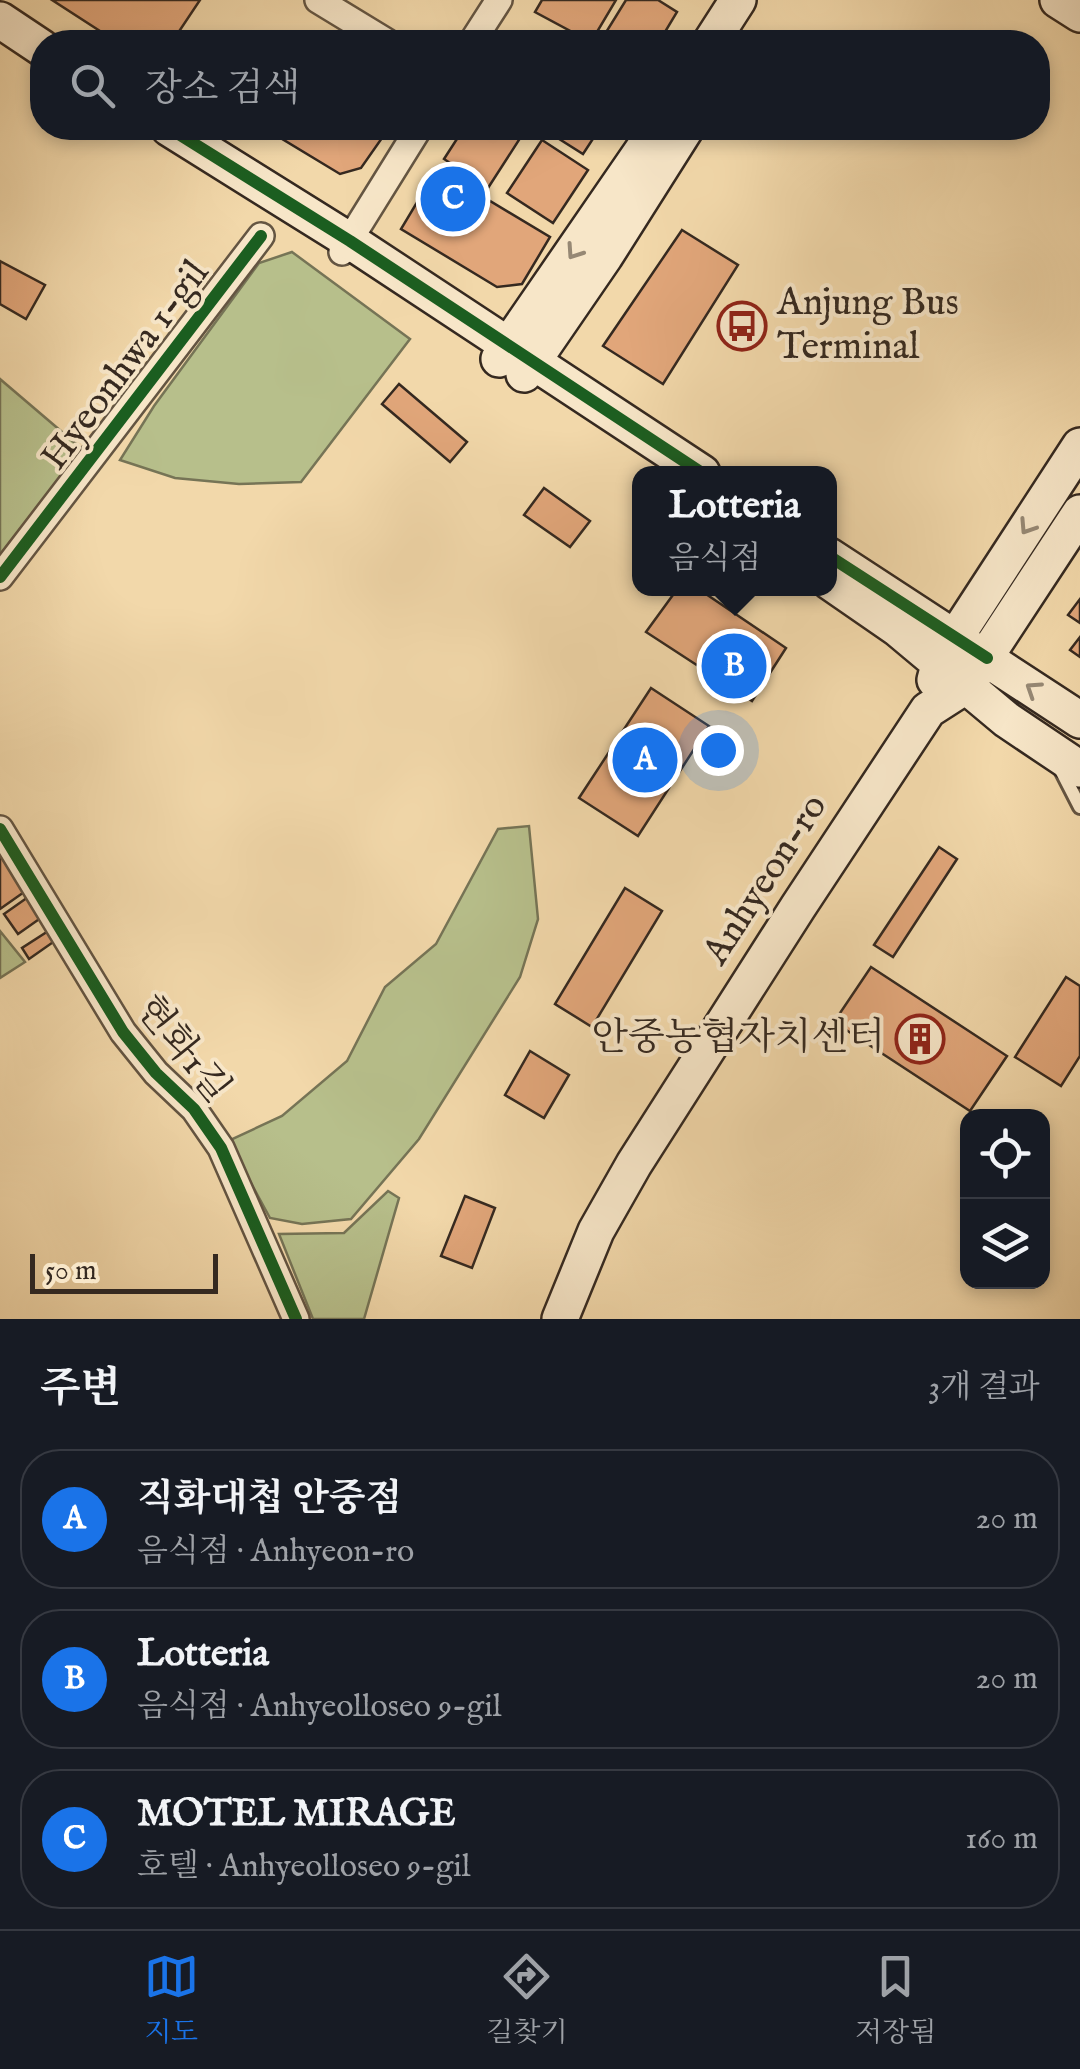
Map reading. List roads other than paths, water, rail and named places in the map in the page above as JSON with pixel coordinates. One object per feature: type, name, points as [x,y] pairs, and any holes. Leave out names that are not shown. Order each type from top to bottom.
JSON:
[{"type":"street","points":[[318,0],[367,30]]},
{"type":"street","points":[[480,30],[499,0]]},
{"type":"street","points":[[719,30],[738,0]]},
{"type":"street","points":[[746,30],[765,0]]},
{"type":"street","points":[[1058,0],[1080,14]]},
{"type":"street","points":[[0,20],[30,40]]},
{"type":"street","points":[[0,38],[30,57]]},
{"type":"street","points":[[164,140],[346,246]]},
{"type":"street","points":[[187,140],[516,360],[689,466]]},
{"type":"street","points":[[346,246],[412,140]]},
{"type":"street","points":[[516,360],[651,140]]},
{"type":"street","points":[[516,360],[605,256],[678,140]]},
{"type":"street","name":"Hyeonhwa 1-gil","points":[[0,578],[262,236]]},
{"type":"street","points":[[516,360],[660,466]]},
{"type":"street","points":[[928,710],[947,649],[1080,446]]},
{"type":"street","name":"Anhyeon-ro","points":[[560,1319],[596,1231],[634,1164],[928,710],[977,671],[1080,513]]},
{"type":"street","points":[[837,562],[977,671],[1080,720]]},
{"type":"street","points":[[837,587],[897,628],[947,649]]},
{"type":"street","points":[[977,671],[1007,720],[1066,759]]},
{"type":"street","name":"현화1길","points":[[0,829],[122,1032],[194,1110],[220,1148],[296,1319]]},
{"type":"lane","points":[[1066,759],[1080,807]]},
{"type":"place","name":"MOTEL MIRAGE","points":[[453,199]]},
{"type":"place","name":"Anjung Bus Terminal","points":[[742,326]]},
{"type":"place","name":"Lotteria","points":[[734,666]]},
{"type":"place","name":"직화대첩 안중점","points":[[645,760]]},
{"type":"place","name":"안중농협자치센터","points":[[920,1039]]}]
